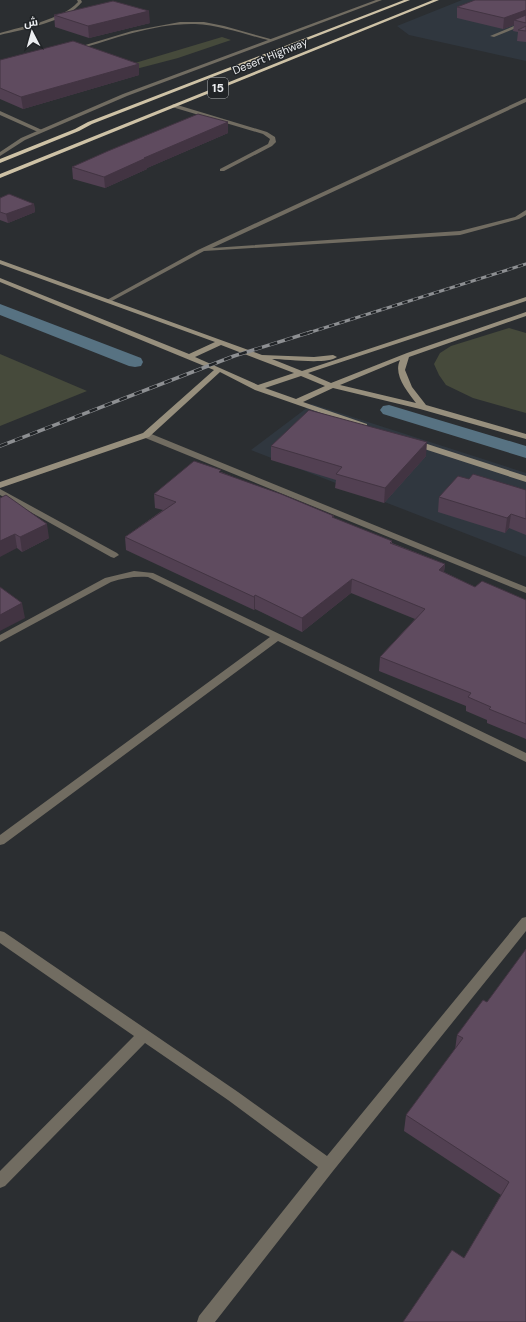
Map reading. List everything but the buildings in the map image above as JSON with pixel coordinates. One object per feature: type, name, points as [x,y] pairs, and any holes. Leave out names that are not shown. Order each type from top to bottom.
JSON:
[{"type":"highway","name":"Desert Highway","points":[[0,162],[90,123],[408,0]]},
{"type":"highway","name":"Desert Highway","points":[[0,176],[436,0]]},
{"type":"street","points":[[0,34],[67,14],[78,6],[80,2],[79,0]]},
{"type":"street","points":[[0,154],[17,142],[40,131],[163,80],[380,0]]},
{"type":"street","points":[[492,36],[526,22]]},
{"type":"street","points":[[70,50],[160,26],[184,23],[220,26],[272,40]]},
{"type":"street","points":[[108,301],[200,250],[526,100]]},
{"type":"street","points":[[174,106],[265,133],[273,138],[273,142],[270,145],[222,170]]},
{"type":"street","points":[[0,113],[40,131]]},
{"type":"street","points":[[200,250],[460,233],[517,218],[526,212]]},
{"type":"street","points":[[0,262],[257,355],[330,385],[423,407],[526,436]]},
{"type":"street","points":[[0,280],[219,369],[258,388],[372,429]]},
{"type":"street","points":[[258,388],[526,299]]},
{"type":"street","points":[[296,402],[330,385],[406,356],[526,314]]},
{"type":"street","points":[[190,357],[221,342]]},
{"type":"street","points":[[257,355],[314,359],[351,356]]},
{"type":"street","points":[[406,356],[401,366],[402,373],[423,407]]},
{"type":"street","points":[[0,485],[146,435],[219,369]]},
{"type":"street","points":[[146,435],[526,590]]},
{"type":"street","points":[[407,440],[526,479]]},
{"type":"street","points":[[0,492],[114,555]]},
{"type":"street","points":[[0,639],[108,580],[124,574],[140,573],[150,575],[526,758]]},
{"type":"street","points":[[0,841],[277,637]]},
{"type":"street","points":[[205,1322],[328,1166],[526,922]]},
{"type":"street","points":[[0,936],[143,1036],[233,1096],[328,1166]]},
{"type":"street","points":[[0,1182],[143,1036]]},
{"type":"shaded area","points":[[462,0],[526,0],[526,61],[409,35],[397,26]]},
{"type":"shaded area","points":[[312,404],[526,473],[526,557],[251,450]]},
{"type":"green space","points":[[222,37],[231,40],[178,58],[132,70],[125,66]]},
{"type":"green space","points":[[509,328],[526,333],[526,413],[473,398],[446,385],[434,364],[440,353],[451,346]]},
{"type":"green space","points":[[0,354],[87,391],[0,426]]},
{"type":"waterway","points":[[0,309],[135,362]]},
{"type":"waterway","points":[[389,410],[526,452]]},
{"type":"railway","points":[[308,333],[526,264]]},
{"type":"railway","points":[[0,446],[234,356],[311,332]]}]
